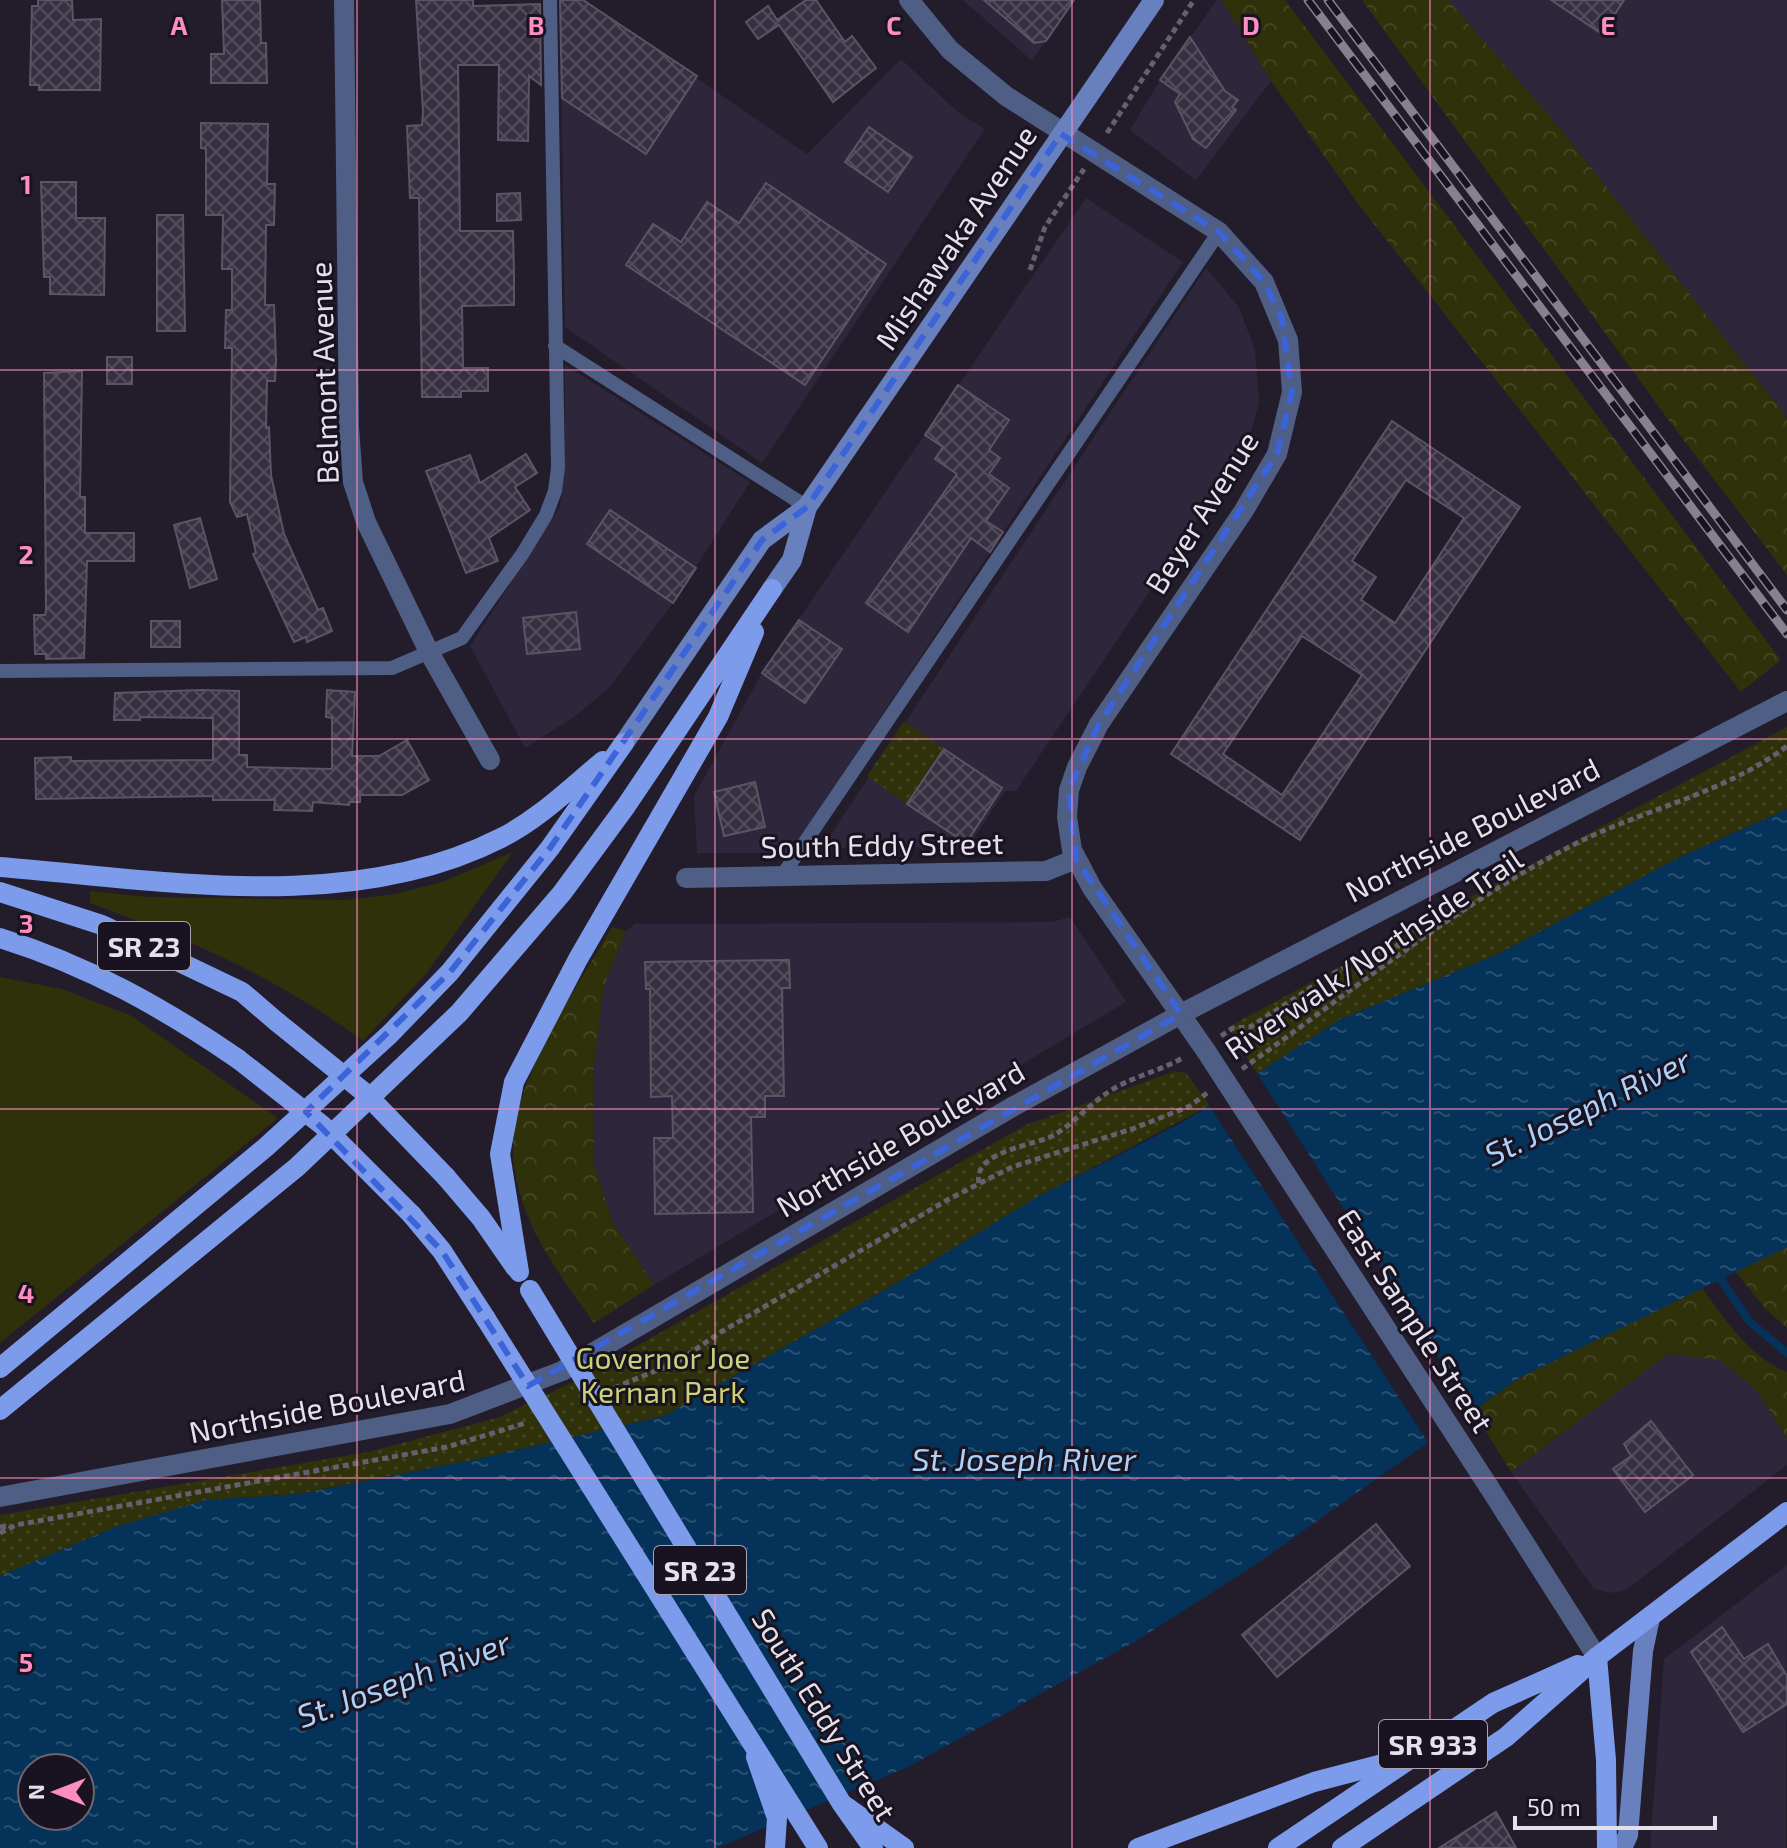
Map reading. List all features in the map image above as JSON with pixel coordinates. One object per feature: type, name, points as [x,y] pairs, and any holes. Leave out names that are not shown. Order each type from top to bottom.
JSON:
[{"type":"main road","name":"Mishawaka Avenue","points":[[772,589],[792,560],[807,507],[1154,0]]},
{"type":"main road","name":"Mishawaka Avenue","points":[[624,743],[762,540],[807,507]]},
{"type":"main road","points":[[519,1272],[500,1154],[514,1082],[585,946],[718,717],[772,589]]},
{"type":"main road","points":[[0,1410],[297,1167],[459,1013],[562,893],[626,806],[772,589]]},
{"type":"main road","points":[[0,867],[130,880],[228,884],[327,884],[400,875],[435,866],[502,838],[539,814],[624,743]]},
{"type":"main road","points":[[0,1368],[266,1147],[390,1034],[450,972],[550,848],[624,743]]},
{"type":"main road","name":"South Eddy Street","points":[[0,892],[102,925],[242,992],[365,1093],[446,1177],[481,1218],[519,1272],[842,1804],[873,1848]]},
{"type":"main road","name":"SR 23","points":[[4,940],[95,974],[173,1014],[238,1059],[322,1125],[412,1215],[442,1251],[486,1319],[818,1848]]},
{"type":"main road","name":"SR 933","points":[[1278,1848],[1493,1703],[1597,1657],[1787,1512]]},
{"type":"main road","points":[[1622,1848],[1628,1835],[1643,1651],[1650,1618]]},
{"type":"main road","points":[[1342,1848],[1506,1737],[1597,1657]]},
{"type":"main road","name":"East Sample Street","points":[[1597,1657],[1606,1760],[1607,1848]]},
{"type":"main road","points":[[754,1749],[777,1818],[775,1848]]},
{"type":"main road","points":[[1138,1848],[1314,1782],[1414,1756]]},
{"type":"main road","points":[[842,1804],[904,1848]]},
{"type":"street","name":"Belmont Avenue","points":[[344,0],[349,427],[353,482],[366,522],[429,652],[490,760]]},
{"type":"street","name":"Beyer Avenue","points":[[909,0],[950,50],[1006,96],[1061,134],[1174,201],[1219,232],[1264,282],[1281,316],[1292,368],[1288,420],[1277,454],[1243,512],[1099,724],[1077,767],[1069,790],[1067,817],[1076,859]]},
{"type":"street","name":"Northside Boulevard","points":[[0,1497],[388,1427],[483,1404],[524,1388],[562,1371],[1014,1106],[1181,1014],[1787,701]]},
{"type":"street","name":"South Eddy Street","points":[[686,878],[1046,871],[1076,859]]},
{"type":"street","name":"East Sample Street","points":[[1076,859],[1092,888],[1206,1051],[1597,1657]]},
{"type":"lane","points":[[0,671],[392,668],[462,638],[523,553],[546,515],[555,491],[558,467],[550,0]]},
{"type":"lane","points":[[782,876],[1219,232]]},
{"type":"lane","points":[[555,346],[807,507]]},
{"type":"path","points":[[1113,123],[1194,0]]},
{"type":"path","points":[[1030,270],[1045,227],[1074,184]]},
{"type":"path","name":"Riverwalk/Northside Trail","points":[[1239,1071],[1475,902],[1574,845],[1718,785],[1767,761],[1787,746]]},
{"type":"path","points":[[1227,1033],[1233,1028],[1250,1027],[1334,973],[1394,943],[1408,951]]},
{"type":"path","name":"Riverwalk/Northside Trail","points":[[1163,1070],[1113,1089],[1055,1135],[1018,1147],[985,1163],[978,1172],[979,1183],[1025,1161],[1135,1128],[1190,1106],[1215,1088]]},
{"type":"path","points":[[0,1530],[16,1525]]},
{"type":"highlighted area","points":[[1061,134],[1219,232],[1264,282],[1281,316],[1292,392],[1277,454],[1099,724],[1069,790],[1076,859],[1181,1014],[528,1386],[442,1251],[306,1112],[450,972],[550,848],[762,540],[807,507]]},
{"type":"shaded area","points":[[560,0],[583,0],[807,154],[901,59],[958,112],[985,129],[762,463],[565,327]]},
{"type":"shaded area","points":[[963,0],[1073,0],[1032,61]]},
{"type":"shaded area","points":[[1217,0],[1222,0],[1271,81],[1196,180],[1130,130],[1160,80]]},
{"type":"shaded area","points":[[1448,0],[1787,0],[1787,418],[1560,128]]},
{"type":"shaded area","points":[[1086,198],[1183,262],[790,853],[697,853],[694,796],[762,673]]},
{"type":"shaded area","points":[[1206,268],[1239,307],[1255,350],[1259,402],[1252,430],[1240,456],[1016,791],[1005,791],[968,847],[822,848]]},
{"type":"shaded area","points":[[565,365],[750,482],[673,603],[609,688],[574,717],[525,748],[470,646],[560,507],[565,462]]},
{"type":"shaded area","points":[[1070,917],[1126,1002],[654,1285],[612,1221],[594,1165],[593,1074],[604,986],[626,931],[635,924],[1051,922]]},
{"type":"shaded area","points":[[1667,1354],[1721,1359],[1757,1391],[1787,1438],[1787,1465],[1626,1590],[1611,1593],[1594,1589],[1511,1472]]},
{"type":"shaded area","points":[[1787,1565],[1786,1848],[1650,1848],[1664,1659]]},
{"type":"green space","points":[[1222,0],[1285,0],[1781,660],[1741,692],[1359,205],[1271,81]]},
{"type":"green space","points":[[1362,0],[1448,0],[1560,128],[1787,418],[1787,575],[1670,422]]},
{"type":"green space","points":[[904,721],[944,749],[907,804],[867,776]]},
{"type":"green space","points":[[1787,727],[1787,809],[1680,857],[1500,953],[1339,1020],[1257,1074],[1228,1027]]},
{"type":"green space","points":[[513,852],[426,974],[363,1041],[297,997],[232,962],[90,903],[90,891],[147,897],[344,900],[394,894],[442,882]]},
{"type":"green space","points":[[612,927],[626,931],[604,986],[593,1074],[594,1164],[612,1221],[654,1285],[594,1323],[554,1265],[531,1223],[516,1178],[513,1154],[522,1097],[534,1067],[548,1036]]},
{"type":"green space","points":[[0,977],[62,989],[130,1015],[278,1118],[0,1343]]},
{"type":"green space","name":"Governor Joe Kernan Park","points":[[1175,1071],[1186,1073],[1210,1105],[1039,1196],[890,1287],[664,1416],[478,1459],[298,1494],[206,1500],[0,1576],[0,1515],[368,1452],[497,1418],[573,1382],[1026,1125]]},
{"type":"green space","points":[[1787,1247],[1787,1328],[1765,1308],[1734,1270]]},
{"type":"green space","points":[[1702,1288],[1729,1325],[1750,1347],[1787,1372],[1787,1438],[1757,1391],[1721,1360],[1668,1354],[1511,1472],[1473,1411],[1519,1378]]},
{"type":"water","name":"St. Joseph River","points":[[1787,809],[1787,1247],[1519,1378],[1255,1565],[1136,1641],[910,1766],[717,1848],[0,1848],[0,1576],[115,1527],[206,1500],[299,1494],[478,1459],[664,1416],[890,1287],[1039,1196],[1185,1121],[1339,1020],[1500,953],[1680,857]]},
{"type":"pier","points":[[1255,1070],[1475,1415],[1431,1447],[1207,1102]]},
{"type":"building","points":[[38,0],[72,0],[73,20],[101,19],[100,90],[39,90],[39,85],[30,85],[32,6],[38,6]]},
{"type":"building","points":[[222,0],[260,0],[261,43],[266,43],[267,83],[211,83],[211,54],[224,54]]},
{"type":"building","points":[[416,0],[473,0],[473,6],[540,4],[541,85],[529,76],[528,141],[498,140],[499,65],[458,65],[460,231],[513,231],[514,276],[514,305],[462,306],[463,368],[488,368],[488,391],[461,391],[461,397],[422,397],[419,198],[410,198],[407,126],[422,125],[423,111]]},
{"type":"building","points":[[560,0],[583,0],[697,76],[646,154],[562,98]]},
{"type":"building","points":[[806,0],[816,0],[845,42],[852,36],[876,68],[833,102],[779,25],[758,39],[746,22],[768,6],[777,20]]},
{"type":"building","points":[[984,0],[1074,0],[1046,41],[1034,43]]},
{"type":"building","points":[[1551,0],[1624,0],[1602,34]]},
{"type":"building","points":[[1190,37],[1225,91],[1238,100],[1232,107],[1236,110],[1206,148],[1193,139],[1175,102],[1180,94],[1160,80]]},
{"type":"building","points":[[201,123],[268,124],[267,184],[275,184],[274,225],[266,225],[265,305],[274,305],[276,360],[275,381],[267,381],[266,428],[269,427],[271,475],[284,534],[318,610],[323,608],[332,631],[307,642],[306,637],[294,642],[253,554],[256,553],[247,514],[237,517],[230,502],[232,348],[225,348],[226,310],[232,310],[232,269],[222,269],[223,215],[206,215],[206,149],[201,148]]},
{"type":"building","points":[[869,127],[912,157],[888,192],[845,162]]},
{"type":"building","points":[[41,182],[76,182],[76,218],[105,218],[104,295],[50,294],[50,277],[44,277]]},
{"type":"building","points":[[766,183],[886,264],[805,385],[626,265],[653,224],[681,242],[707,202],[739,223]]},
{"type":"building","points":[[520,193],[521,220],[497,221],[497,194]]},
{"type":"building","points":[[157,215],[183,215],[185,331],[157,331]]},
{"type":"building","points":[[107,357],[132,357],[132,384],[107,384]]},
{"type":"building","points":[[82,371],[80,497],[85,497],[85,533],[134,533],[134,561],[87,561],[84,658],[46,659],[46,654],[35,654],[34,615],[45,615],[46,611],[44,373]]},
{"type":"building","points":[[958,385],[1009,420],[989,450],[1000,458],[989,474],[1009,488],[986,521],[1003,532],[990,552],[971,538],[908,632],[866,603],[957,474],[935,459],[943,447],[925,435]]},
{"type":"building","points":[[1392,421],[1520,507],[1300,840],[1171,754]],"holes":[[[1406,480],[1464,518],[1395,623],[1361,600],[1376,577],[1352,561]],[[1302,636],[1362,675],[1282,795],[1223,754]]]},
{"type":"building","points":[[526,454],[537,473],[515,487],[530,510],[489,538],[498,561],[466,573],[426,471],[470,455],[480,483]]},
{"type":"building","points":[[610,510],[696,568],[673,603],[587,544]]},
{"type":"building","points":[[200,518],[217,579],[190,588],[174,525]]},
{"type":"building","points":[[576,612],[580,649],[527,654],[523,618]]},
{"type":"building","points":[[799,620],[842,649],[805,703],[762,673]]},
{"type":"building","points":[[151,621],[180,621],[180,647],[151,647]]},
{"type":"building","points":[[327,690],[355,692],[352,756],[379,756],[407,740],[429,780],[402,795],[360,795],[360,802],[350,802],[349,805],[313,802],[312,811],[274,810],[275,800],[213,800],[213,796],[36,799],[35,758],[71,757],[71,761],[213,760],[213,718],[140,717],[140,720],[114,720],[115,693],[239,691],[239,755],[247,755],[247,767],[332,769],[332,718],[326,717]]},
{"type":"building","points":[[944,749],[1002,788],[966,843],[907,804]]},
{"type":"building","points":[[755,782],[765,827],[724,836],[714,792]]},
{"type":"building","points":[[789,960],[790,988],[782,988],[784,1096],[765,1096],[765,1117],[751,1117],[753,1212],[655,1214],[654,1138],[673,1138],[672,1096],[651,1097],[650,989],[646,989],[645,962]]},
{"type":"building","points":[[1651,1421],[1693,1475],[1645,1512],[1613,1469],[1631,1456],[1624,1444]]},
{"type":"building","points":[[1376,1524],[1410,1566],[1277,1677],[1242,1635]]},
{"type":"building","points":[[1722,1627],[1744,1659],[1768,1644],[1787,1676],[1787,1704],[1743,1732],[1691,1652]]},
{"type":"building","points":[[1496,1812],[1516,1848],[1439,1848]]},
{"type":"waterway","points":[[1714,1270],[1750,1322],[1787,1353]]},
{"type":"railway","points":[[1308,0],[1787,634]]},
{"type":"railway","points":[[1328,0],[1787,610]]}]
